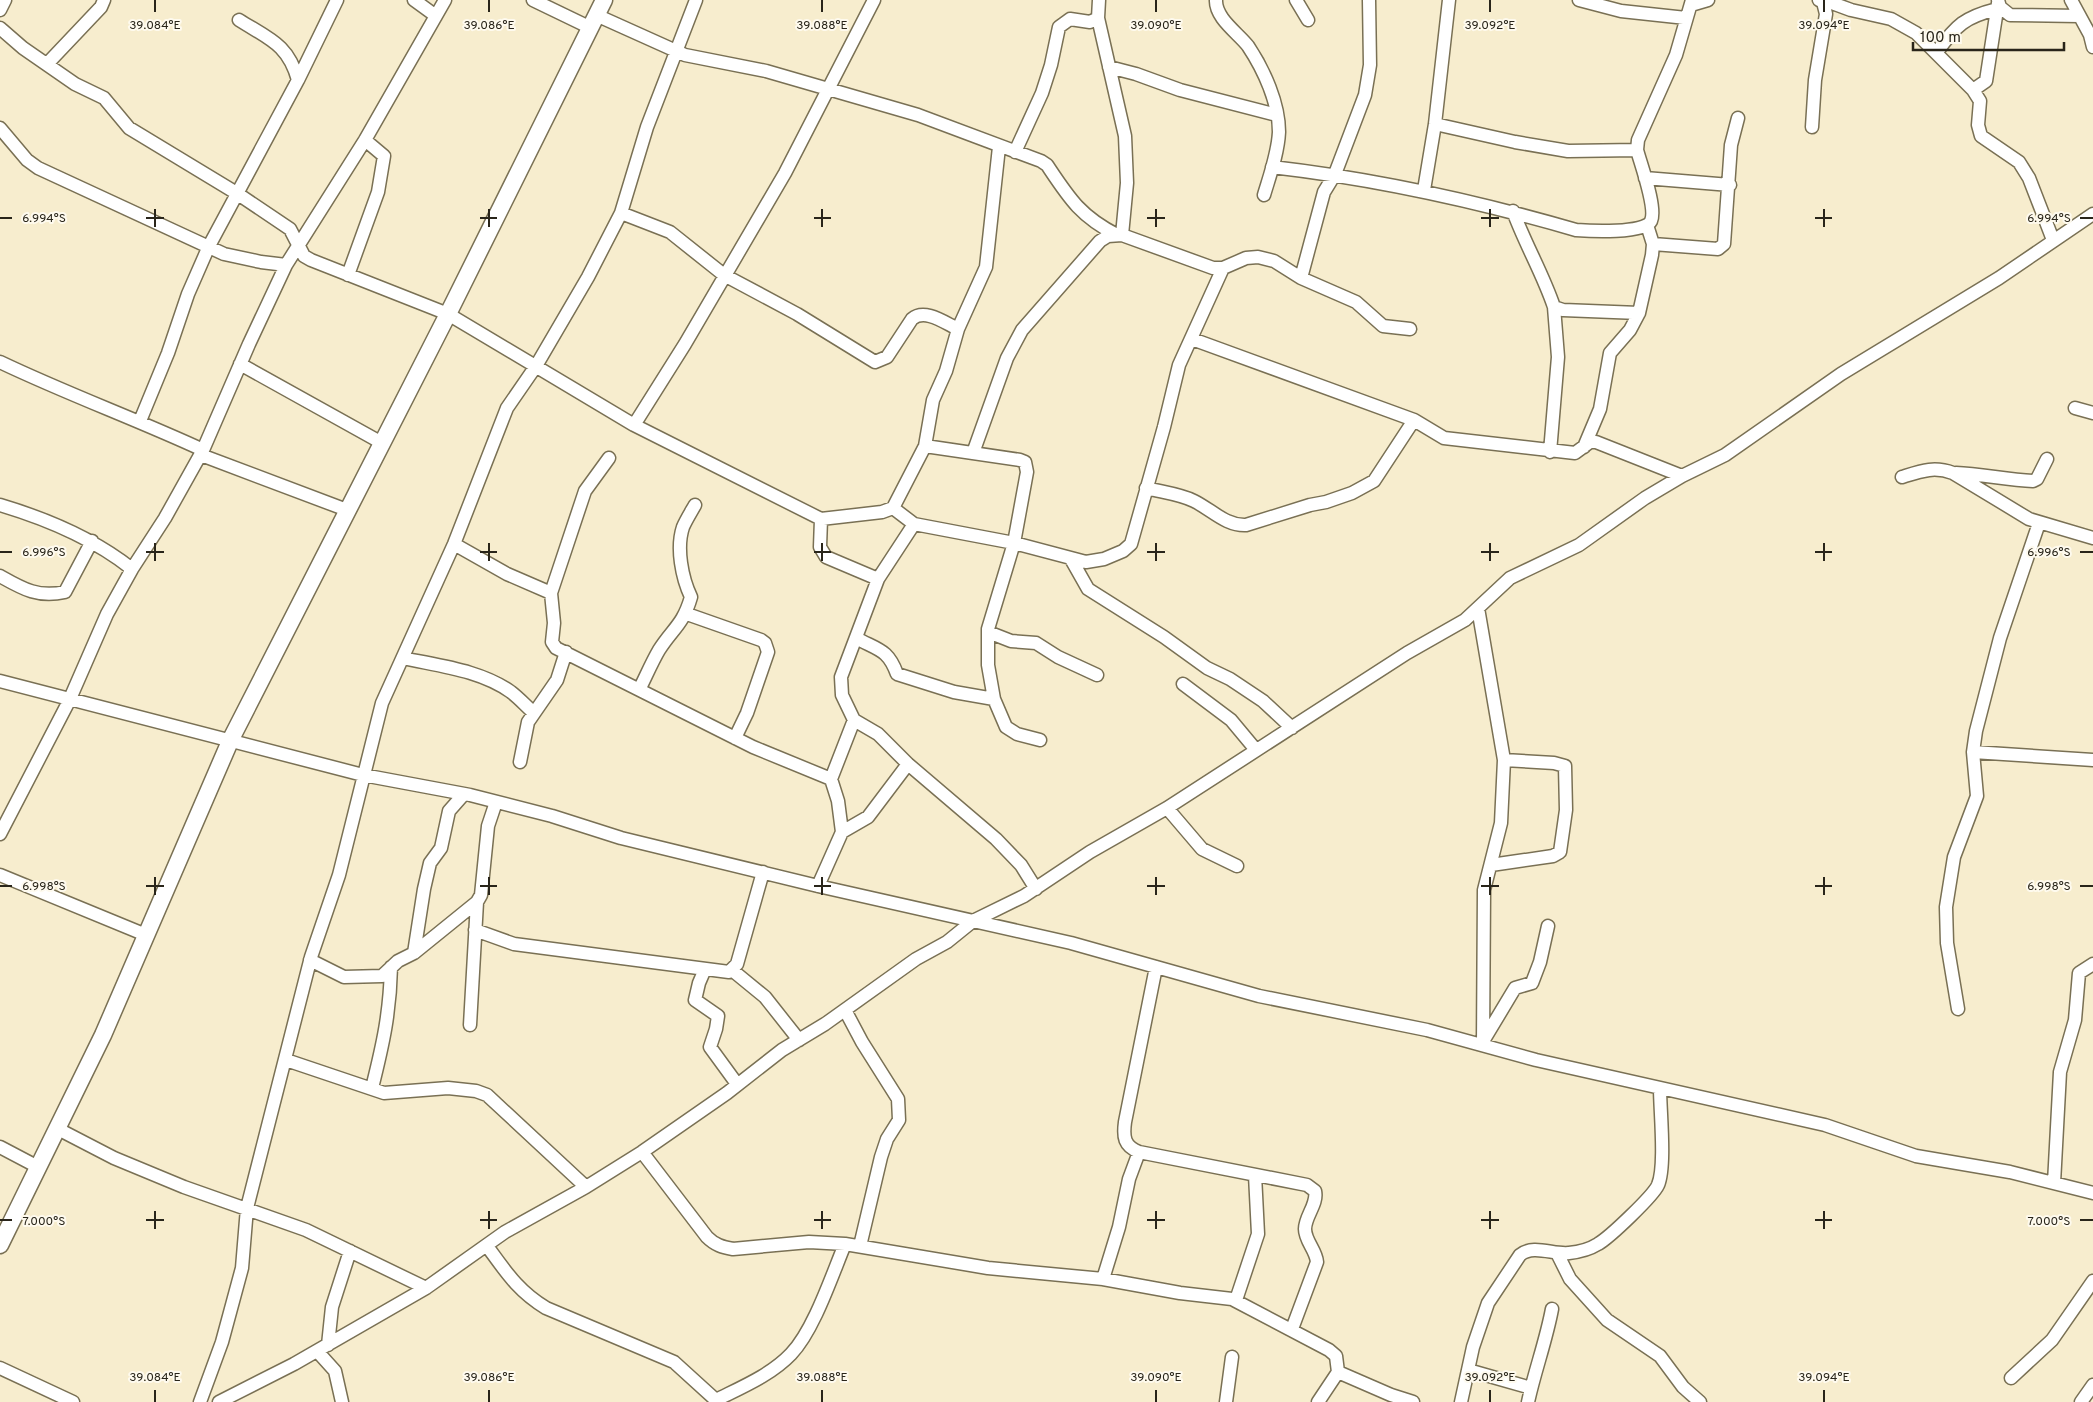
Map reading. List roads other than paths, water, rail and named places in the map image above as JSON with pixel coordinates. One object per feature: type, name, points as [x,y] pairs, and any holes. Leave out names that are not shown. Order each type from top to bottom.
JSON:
[{"type":"main road","points":[[0,1245],[103,1035],[230,739],[448,314],[604,0]]},
{"type":"street","points":[[0,10],[5,0]]},
{"type":"street","points":[[47,64],[101,7],[104,0]]},
{"type":"street","points":[[140,421],[168,353],[188,294],[209,246],[298,80],[337,0]]},
{"type":"street","points":[[414,0],[436,16]]},
{"type":"street","points":[[0,834],[69,701],[107,614],[132,569],[166,518],[202,452],[286,265],[298,243],[365,140],[445,0]]},
{"type":"street","points":[[533,0],[674,52],[766,71],[918,115],[1047,165],[1072,204],[1099,226],[1119,235],[1213,268],[1223,268],[1246,258],[1258,257],[1274,261],[1301,278],[1356,302],[1383,326],[1410,328]]},
{"type":"street","points":[[200,1402],[222,1342],[242,1268],[247,1208],[310,960],[339,875],[382,703],[454,544],[507,408],[536,366],[588,278],[621,214],[647,127],[674,52],[696,0]]},
{"type":"street","points":[[634,425],[685,344],[785,173],[874,0]]},
{"type":"street","points":[[1099,0],[1098,18],[1125,136],[1127,183],[1119,235]]},
{"type":"street","points":[[1216,0],[1215,6],[1248,47],[1267,80],[1277,115],[1279,132],[1264,195]]},
{"type":"street","points":[[1296,0],[1308,20]]},
{"type":"street","points":[[1301,278],[1324,192],[1334,174],[1365,95],[1370,65],[1369,0]]},
{"type":"street","points":[[1424,190],[1435,124],[1449,0]]},
{"type":"street","points":[[1579,0],[1621,10],[1686,18]]},
{"type":"street","points":[[1272,167],[1334,174],[1424,190],[1586,231],[1638,228],[1647,225],[1651,221],[1652,210],[1638,150],[1638,140],[1676,55],[1692,2],[1708,0]]},
{"type":"street","points":[[1812,127],[1815,80],[1826,14],[1823,2],[1819,0]]},
{"type":"street","points":[[1824,0],[1851,10],[1891,18],[1916,33],[1937,52],[1973,90],[1980,101],[1978,125],[1981,136],[2019,162],[2029,178],[2053,240]]},
{"type":"street","points":[[2071,0],[2090,35],[2093,47]]},
{"type":"street","points":[[1937,52],[1952,31],[1974,15],[1998,4]]},
{"type":"street","points":[[1998,4],[2003,11],[2010,15],[2079,16]]},
{"type":"street","points":[[1973,90],[1986,80],[1998,4]]},
{"type":"street","points":[[1015,152],[1042,92],[1051,65],[1059,27],[1070,19],[1090,22],[1098,18]]},
{"type":"street","points":[[239,20],[288,53],[294,64],[298,80]]},
{"type":"street","points":[[0,28],[75,84],[104,98],[129,128],[238,194],[290,229],[304,256],[448,314],[634,425],[821,519],[882,512],[893,508],[926,446],[933,400],[946,371],[958,329],[986,267],[999,147]]},
{"type":"street","points":[[1109,67],[1136,74],[1180,90],[1277,115]]},
{"type":"street","points":[[1653,244],[1718,248],[1724,244],[1730,185],[1731,146],[1738,118]]},
{"type":"street","points":[[1435,124],[1515,142],[1568,151],[1638,150]]},
{"type":"street","points":[[0,128],[27,160],[38,168],[224,254],[286,265]]},
{"type":"street","points":[[348,275],[378,192],[384,156],[381,151],[365,140]]},
{"type":"street","points":[[1645,178],[1730,185]]},
{"type":"street","points":[[1513,212],[1525,244],[1546,282],[1554,307],[1558,358],[1550,452]]},
{"type":"street","points":[[621,214],[670,232],[724,275],[798,314],[875,362],[887,358],[912,318],[918,314],[925,314],[958,329]]},
{"type":"street","points":[[219,1402],[322,1348],[426,1288],[505,1232],[586,1187],[642,1152],[916,959],[947,942],[973,921],[1036,889],[1090,852],[1168,808],[1408,653],[1465,620],[1510,578],[1579,545],[1645,498],[1682,476],[1725,455],[1833,379],[1999,278],[2093,214]]},
{"type":"street","points":[[2076,224],[2093,228]]},
{"type":"street","points":[[1584,447],[1600,409],[1610,353],[1630,330],[1639,313],[1653,244],[1647,225]]},
{"type":"street","points":[[973,452],[1007,358],[1022,330],[1100,241],[1108,236],[1119,235]]},
{"type":"street","points":[[893,508],[914,524],[1014,542],[1086,562],[1104,559],[1123,550],[1131,544],[1179,366],[1223,268]]},
{"type":"street","points":[[1554,307],[1563,310],[1639,313]]},
{"type":"street","points":[[1192,339],[1414,420],[1444,438],[1550,452],[1574,453],[1590,442],[1596,442],[1682,476]]},
{"type":"street","points":[[0,362],[86,401],[140,421],[202,452],[347,510]]},
{"type":"street","points":[[240,364],[382,443]]},
{"type":"street","points":[[2074,408],[2093,413]]},
{"type":"street","points":[[1146,488],[1194,501],[1224,520],[1237,525],[1246,525],[1310,505],[1326,502],[1352,493],[1374,481],[1414,420]]},
{"type":"street","points":[[926,446],[973,452],[1025,462],[1027,472],[1014,542],[988,632],[988,665],[994,699],[1006,727],[1017,734],[1040,740]]},
{"type":"street","points":[[609,458],[585,491],[551,594],[554,623],[552,642],[556,648],[640,688],[735,738],[831,779]]},
{"type":"street","points":[[1902,477],[1934,468],[1953,473],[1982,474],[2001,479],[2033,481],[2037,479],[2046,459]]},
{"type":"street","points":[[1953,473],[2039,523],[2093,538]]},
{"type":"street","points":[[0,505],[27,513],[92,541],[132,569]]},
{"type":"street","points":[[640,688],[660,649],[676,631],[686,614],[691,597],[683,581],[681,539],[684,527],[694,506]]},
{"type":"street","points":[[821,519],[820,546],[826,557],[878,579]]},
{"type":"street","points":[[1958,1008],[1947,943],[1946,907],[1954,856],[1977,796],[1973,752],[1976,731],[2000,638],[2039,523]]},
{"type":"street","points":[[914,524],[878,579],[841,678],[842,695],[854,720],[878,734],[908,764],[996,838],[1021,865],[1036,889]]},
{"type":"street","points":[[0,576],[28,592],[55,594],[65,592],[92,541]]},
{"type":"street","points":[[454,544],[507,574],[551,594]]},
{"type":"street","points":[[1071,559],[1088,589],[1164,637],[1207,668],[1230,679],[1263,701],[1292,728]]},
{"type":"street","points":[[1478,608],[1504,760],[1501,823],[1484,890],[1483,1042]]},
{"type":"street","points":[[686,614],[765,643],[768,652],[747,713],[735,738]]},
{"type":"street","points":[[988,632],[1011,641],[1036,643],[1058,657],[1097,675]]},
{"type":"street","points":[[856,638],[886,654],[891,659],[897,674],[954,692],[994,699]]},
{"type":"street","points":[[520,762],[528,722],[557,680],[566,652]]},
{"type":"street","points":[[403,658],[470,673],[495,682],[512,692],[534,713]]},
{"type":"street","points":[[0,681],[69,701],[230,739],[363,775],[464,794],[552,816],[621,838],[818,886],[1071,943],[1303,1007],[1483,1042],[1536,1060],[1825,1125],[1916,1156],[2010,1172],[2093,1193]]},
{"type":"street","points":[[1183,684],[1231,720],[1256,750]]},
{"type":"street","points":[[818,886],[842,832],[838,801],[831,779],[854,720]]},
{"type":"street","points":[[1973,752],[2093,760]]},
{"type":"street","points":[[1491,865],[1553,856],[1560,852],[1562,843],[1566,810],[1565,766],[1554,763],[1504,760]]},
{"type":"street","points":[[842,832],[868,817],[908,764]]},
{"type":"street","points":[[414,953],[430,863],[441,848],[449,811],[464,794]]},
{"type":"street","points":[[310,960],[336,975],[347,978],[378,977],[386,974],[391,967],[414,953],[476,902],[481,896],[488,826],[496,802]]},
{"type":"street","points":[[1168,808],[1202,849],[1237,866]]},
{"type":"street","points":[[475,930],[514,944],[724,972],[732,970],[737,964],[764,872]]},
{"type":"street","points":[[0,875],[146,935]]},
{"type":"street","points":[[470,1025],[476,902]]},
{"type":"street","points":[[1483,1042],[1515,988],[1532,983],[1540,962],[1548,926]]},
{"type":"street","points":[[2054,1183],[2060,1072],[2074,1020],[2079,973],[2093,964]]},
{"type":"street","points":[[372,1088],[386,1033],[390,1001],[391,967]]},
{"type":"street","points":[[1156,967],[1124,1132],[1127,1144],[1139,1152],[1307,1185],[1316,1194],[1305,1228],[1305,1235],[1316,1257],[1316,1268],[1304,1292],[1292,1329]]},
{"type":"street","points":[[705,969],[698,983],[694,1000],[718,1016],[710,1047],[737,1084]]},
{"type":"street","points":[[732,970],[765,997],[799,1040]]},
{"type":"street","points":[[845,1010],[862,1042],[898,1099],[900,1109],[899,1120],[887,1139],[860,1246]]},
{"type":"street","points":[[286,1060],[372,1088],[394,1093],[448,1088],[476,1091],[487,1095],[586,1187]]},
{"type":"street","points":[[1461,1402],[1468,1370],[1488,1302],[1520,1255],[1525,1251],[1532,1250],[1557,1253],[1582,1251],[1598,1244],[1649,1197],[1658,1184],[1661,1166],[1660,1088]]},
{"type":"street","points":[[58,1129],[114,1158],[184,1187],[306,1230],[426,1288]]},
{"type":"street","points":[[0,1147],[38,1167]]},
{"type":"street","points":[[642,1152],[714,1244],[733,1249],[809,1242],[845,1244],[988,1268],[1103,1280],[1236,1300],[1292,1329],[1336,1356],[1338,1372],[1318,1402]]},
{"type":"street","points":[[1103,1280],[1119,1227],[1129,1179],[1139,1152]]},
{"type":"street","points":[[1236,1300],[1258,1234],[1255,1175]]},
{"type":"street","points":[[487,1246],[515,1285],[531,1299],[546,1308],[674,1362],[717,1401],[763,1376],[791,1354],[804,1337],[845,1244]]},
{"type":"street","points":[[342,1402],[335,1371],[322,1348],[332,1307],[350,1251]]},
{"type":"street","points":[[1557,1253],[1570,1279],[1607,1320],[1660,1356],[1683,1387],[1700,1402]]},
{"type":"street","points":[[2011,1378],[2052,1340],[2093,1281]]},
{"type":"street","points":[[1528,1402],[1545,1344],[1552,1309]]},
{"type":"street","points":[[1226,1402],[1232,1357]]},
{"type":"street","points":[[0,1368],[73,1402]]},
{"type":"street","points":[[1468,1370],[1531,1388]]},
{"type":"street","points":[[1338,1372],[1391,1395],[1414,1402]]},
{"type":"street","points":[[2081,1402],[2093,1385]]}]
